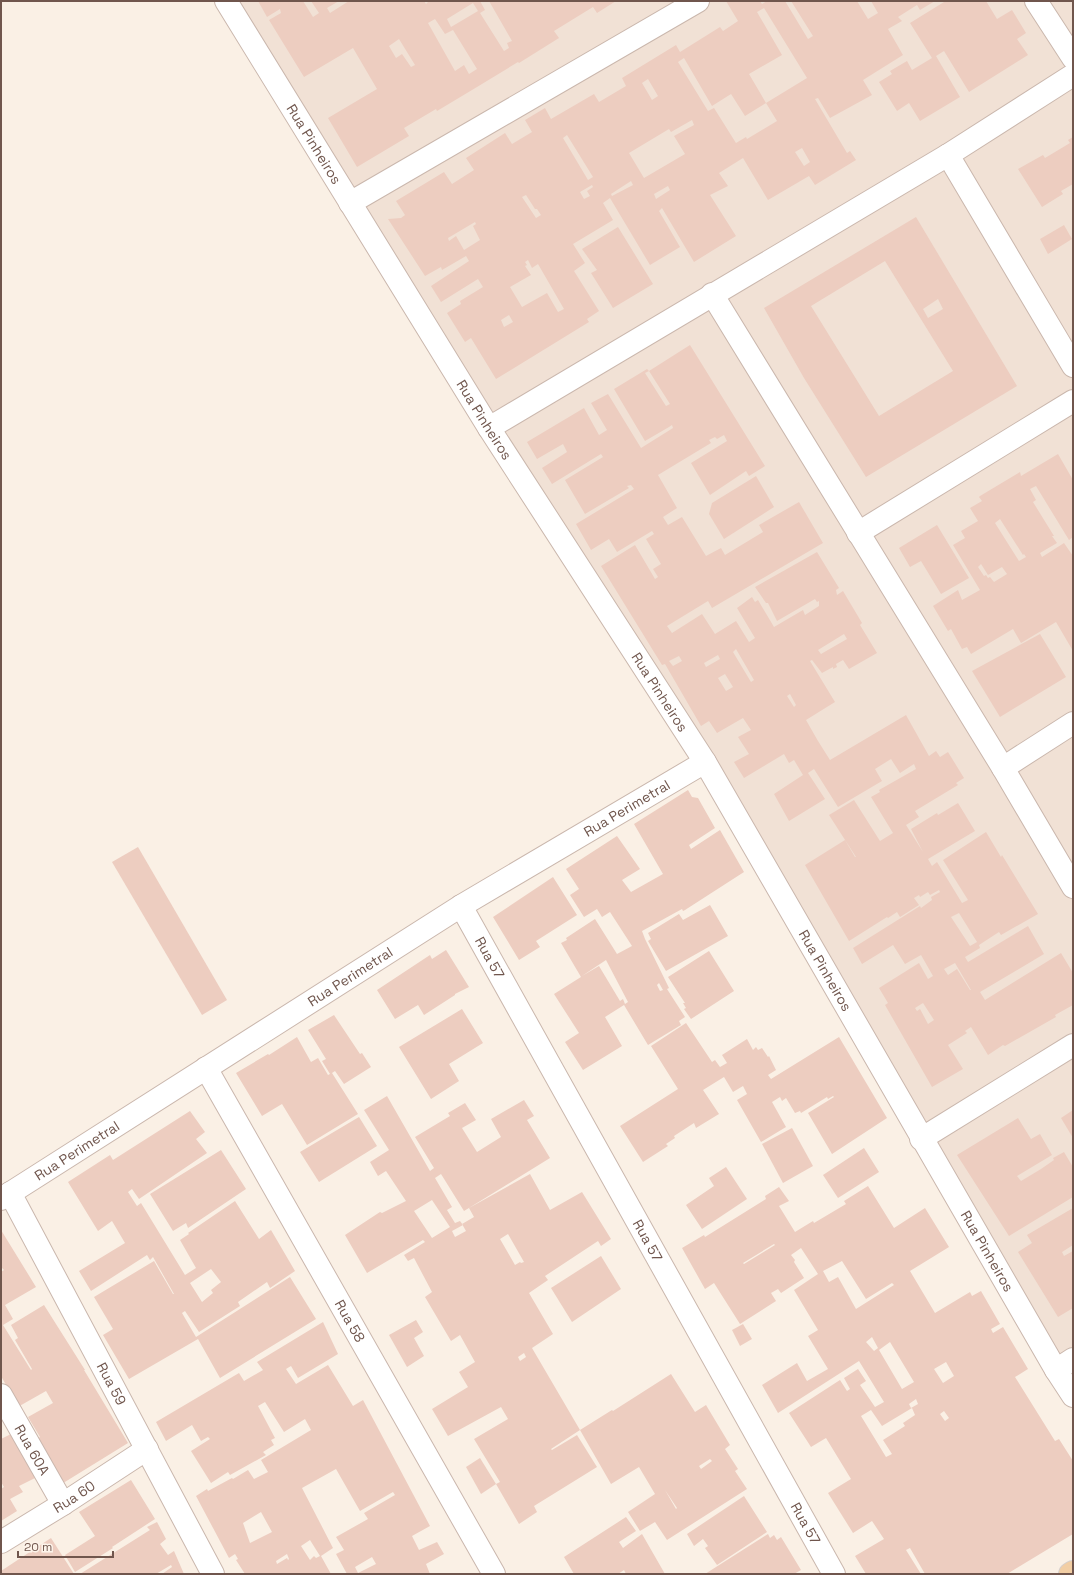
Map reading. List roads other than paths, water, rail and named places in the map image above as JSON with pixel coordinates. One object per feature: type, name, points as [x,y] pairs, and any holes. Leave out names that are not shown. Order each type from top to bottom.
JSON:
[{"type":"street","name":"Rua Pinheiros","points":[[226,1],[489,428],[705,762],[921,1139],[1064,1364],[1073,1396]]},
{"type":"street","points":[[350,203],[698,1]]},
{"type":"street","points":[[1036,1],[1073,58]]},
{"type":"street","points":[[489,428],[948,155],[1073,75]]},
{"type":"street","points":[[948,155],[1073,366]]},
{"type":"street","points":[[712,294],[1003,768],[1073,887]]},
{"type":"street","points":[[858,533],[1073,401]]},
{"type":"street","points":[[1003,768],[1073,723]]},
{"type":"street","name":"Rua Perimetral","points":[[6,1196],[461,906],[705,762]]},
{"type":"street","name":"Rua 57","points":[[461,906],[834,1574]]},
{"type":"street","points":[[921,1139],[1073,1045]]},
{"type":"street","name":"Rua 58","points":[[206,1068],[494,1574]]},
{"type":"street","name":"Rua 59","points":[[6,1196],[147,1450],[213,1574]]},
{"type":"street","name":"Rua 60A","points":[[1,1395],[63,1504]]},
{"type":"street","name":"Rua 60","points":[[1,1542],[147,1450]]}]
